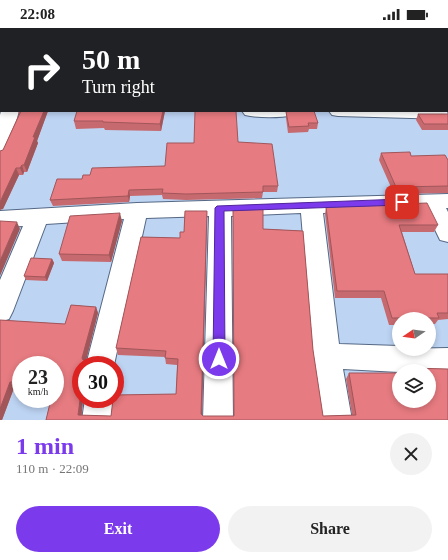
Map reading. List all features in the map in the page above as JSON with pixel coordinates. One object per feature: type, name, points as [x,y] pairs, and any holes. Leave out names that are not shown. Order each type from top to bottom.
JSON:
[{"type":"street","points":[[2,139],[10,112]]},
{"type":"street","points":[[375,112],[448,114]]},
{"type":"street","points":[[0,219],[38,218],[137,211],[440,201],[448,234]]},
{"type":"street","points":[[311,205],[326,356],[337,420]]},
{"type":"street","points":[[218,420],[220,208]]},
{"type":"street","points":[[102,356],[137,211]]},
{"type":"street","points":[[0,311],[38,218]]},
{"type":"street","points":[[326,356],[448,361]]},
{"type":"street","points":[[97,420],[99,408]]},
{"type":"building","points":[[21,112],[44,112],[33,137],[35,137],[24,165],[20,168],[16,168],[0,202],[0,151],[3,150]]},
{"type":"building","points":[[77,112],[163,112],[160,124],[74,121]]},
{"type":"building","points":[[195,112],[236,112],[238,142],[272,144],[278,186],[263,186],[263,192],[186,194],[162,193],[163,189],[129,190],[128,196],[50,200],[57,179],[82,179],[83,175],[90,175],[92,168],[165,166],[167,143],[194,143]]},
{"type":"building","points":[[286,112],[314,112],[318,123],[308,123],[309,126],[289,127]]},
{"type":"building","points":[[418,114],[448,114],[448,124],[424,124]]},
{"type":"building","points":[[410,152],[411,156],[445,155],[448,160],[448,186],[396,187],[381,153]]},
{"type":"building","points":[[427,203],[438,225],[399,225],[415,274],[448,274],[448,313],[437,313],[439,318],[436,318],[436,312],[392,312],[392,318],[384,291],[337,291],[326,207]]},
{"type":"building","points":[[263,209],[263,229],[303,231],[313,350],[323,416],[356,415],[349,373],[392,373],[392,408],[436,408],[436,369],[448,369],[448,420],[46,420],[49,408],[64,408],[64,356],[12,356],[12,382],[10,382],[0,409],[0,320],[65,324],[71,305],[96,307],[83,356],[72,356],[72,408],[79,408],[78,415],[111,416],[112,408],[124,408],[124,395],[176,394],[178,359],[165,358],[166,351],[116,348],[141,237],[180,238],[180,232],[184,232],[185,211],[207,211],[201,414],[203,416],[234,416],[233,210]]},
{"type":"building","points":[[120,213],[109,255],[59,254],[70,216]]},
{"type":"building","points":[[0,221],[17,222],[0,261]]},
{"type":"building","points":[[31,258],[52,259],[45,277],[24,276]]},
{"type":"route","points":[[219,359],[220,208],[402,202]]}]
